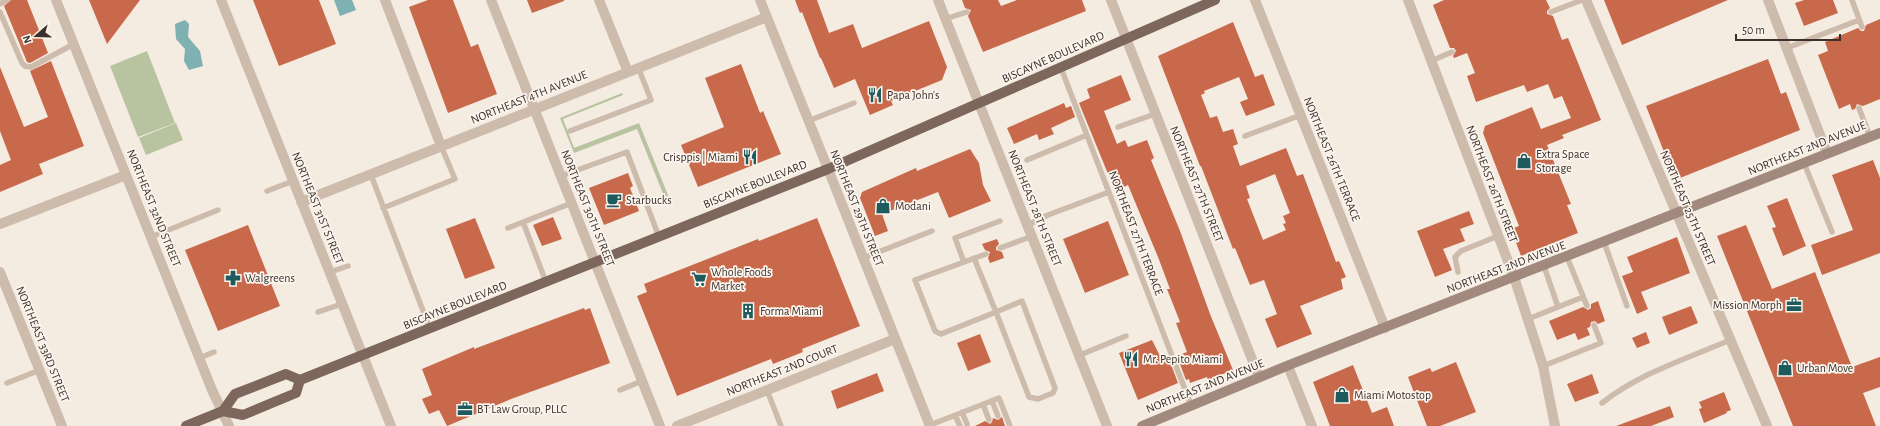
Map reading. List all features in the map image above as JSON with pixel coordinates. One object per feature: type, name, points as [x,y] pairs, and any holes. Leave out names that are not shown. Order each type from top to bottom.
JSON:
[{"type":"main road","name":"BISCAYNE BOULEVARD","points":[[300,380],[828,170],[1215,0]]},
{"type":"main road","name":"NORTHEAST 2ND AVENUE","points":[[1142,426],[1259,377],[1676,214],[1804,162],[1877,135]]},
{"type":"main road","points":[[186,426],[222,411],[235,394],[286,374],[300,380],[296,393],[243,415],[222,411]]},
{"type":"street","name":"NORTHEAST 32ND STREET","points":[[56,0],[200,358],[229,426]]},
{"type":"street","name":"NORTHEAST 31ST STREET","points":[[221,0],[391,426]]},
{"type":"street","points":[[385,0],[441,146]]},
{"type":"street","name":"NORTHEAST 30TH STREET","points":[[491,0],[660,426]]},
{"type":"street","points":[[599,0],[628,72]]},
{"type":"street","name":"NORTHEAST 29TH STREET","points":[[760,0],[930,425]]},
{"type":"street","name":"NORTHEAST 28TH STREET","points":[[938,0],[1108,426]]},
{"type":"street","name":"NORTHEAST 27TH STREET","points":[[1111,0],[1259,377]]},
{"type":"street","name":"NORTHEAST 26TH TERRACE","points":[[1255,0],[1385,328]]},
{"type":"street","name":"NORTHEAST 26TH STREET","points":[[1408,0],[1514,277],[1543,366],[1555,426]]},
{"type":"street","name":"NORTHEAST 25TH STREET","points":[[1586,0],[1766,426]]},
{"type":"street","points":[[1768,0],[1827,153]]},
{"type":"street","name":"NORTHEAST 4TH AVENUE","points":[[301,202],[767,17]]},
{"type":"street","points":[[0,224],[126,175]]},
{"type":"street","name":"NORTHEAST 33RD STREET","points":[[0,272],[62,426]]},
{"type":"street","name":"NORTHEAST 2ND COURT","points":[[678,426],[895,339]]},
{"type":"street","points":[[1288,366],[1312,426]]},
{"type":"lane","points":[[0,4],[7,0]]},
{"type":"lane","points":[[1551,12],[1582,0]]},
{"type":"lane","points":[[1852,0],[1862,27]]},
{"type":"lane","points":[[0,12],[22,63],[25,66],[31,66],[74,44]]},
{"type":"lane","points":[[945,19],[967,12]]},
{"type":"lane","points":[[1787,48],[1859,20]]},
{"type":"lane","points":[[1431,61],[1452,52]]},
{"type":"lane","points":[[570,131],[651,100],[638,68]]},
{"type":"lane","name":"NORTHEAST 27TH TERRACE","points":[[1061,68],[1191,405]]},
{"type":"lane","points":[[808,121],[854,103]]},
{"type":"lane","points":[[1859,108],[1877,135]]},
{"type":"lane","points":[[1118,127],[1155,114]]},
{"type":"lane","points":[[1245,136],[1300,115]]},
{"type":"lane","points":[[1027,160],[1087,135]]},
{"type":"lane","points":[[383,208],[455,180],[441,146]]},
{"type":"lane","points":[[561,176],[627,152],[659,237]]},
{"type":"lane","points":[[1804,162],[1832,232]]},
{"type":"lane","points":[[370,175],[430,329]]},
{"type":"lane","points":[[267,191],[293,181]]},
{"type":"lane","points":[[1028,225],[1048,215],[1109,192]]},
{"type":"lane","points":[[508,228],[572,203]]},
{"type":"lane","points":[[151,237],[218,210]]},
{"type":"lane","points":[[964,262],[955,238],[1000,220]]},
{"type":"lane","points":[[523,222],[546,282]]},
{"type":"lane","points":[[863,258],[932,231]]},
{"type":"lane","points":[[1000,248],[1033,236]]},
{"type":"lane","points":[[1458,272],[1455,257],[1461,252],[1498,236]]},
{"type":"lane","points":[[1604,242],[1627,306]]},
{"type":"lane","points":[[974,258],[996,312],[1030,397],[1038,399],[1053,393],[1055,388],[1022,301],[996,312],[941,334],[935,331],[915,280],[974,258],[986,254]]},
{"type":"lane","points":[[1567,257],[1587,306]]},
{"type":"lane","points":[[330,272],[348,266]]},
{"type":"lane","points":[[1544,266],[1558,307]]},
{"type":"lane","points":[[1528,319],[1583,297]]},
{"type":"lane","points":[[318,312],[342,304]]},
{"type":"lane","points":[[1543,366],[1601,343],[1594,325]]},
{"type":"lane","points":[[1080,355],[1126,336]]},
{"type":"lane","points":[[1602,403],[1618,391],[1652,372],[1730,340]]},
{"type":"lane","points":[[200,358],[214,352]]},
{"type":"lane","points":[[7,383],[40,370]]},
{"type":"lane","points":[[620,390],[642,381]]},
{"type":"lane","points":[[767,390],[781,426]]},
{"type":"lane","points":[[930,425],[999,398],[1010,426]]},
{"type":"lane","points":[[992,401],[998,416]]},
{"type":"lane","points":[[983,404],[989,420]]},
{"type":"lane","points":[[962,412],[967,424]]},
{"type":"lane","points":[[955,415],[960,426]]},
{"type":"green space","points":[[147,51],[175,123],[138,137],[110,66]]},
{"type":"green space","points":[[622,93],[623,95],[563,119],[574,148],[639,123],[670,200],[666,201],[637,129],[574,153],[560,118]]},
{"type":"green space","points":[[176,123],[183,140],[146,155],[139,138]]},
{"type":"water","points":[[334,0],[352,0],[356,10],[340,16]]},
{"type":"water","points":[[185,20],[189,24],[188,37],[200,51],[203,66],[189,70],[184,61],[185,49],[176,39],[175,24]]},
{"type":"building","points":[[11,0],[27,0],[48,53],[30,63],[27,62],[4,6]]},
{"type":"building","points":[[89,0],[140,0],[107,44]]},
{"type":"building","points":[[253,0],[319,0],[336,44],[279,66]]},
{"type":"building","points":[[428,0],[453,0],[471,47],[478,44],[497,94],[448,113],[409,7]]},
{"type":"building","points":[[527,0],[564,0],[564,1],[532,13]]},
{"type":"building","points":[[795,0],[817,0],[829,33],[853,24],[862,48],[929,21],[947,67],[942,80],[891,101],[893,105],[870,115],[855,79],[834,88],[820,58],[802,12],[800,13]]},
{"type":"building","points":[[962,0],[998,0],[1001,6],[1017,0],[1082,0],[1086,11],[983,52],[968,16],[971,10],[965,8]]},
{"type":"building","points":[[1444,0],[1546,0],[1550,8],[1547,11],[1547,14],[1553,16],[1562,40],[1568,38],[1601,120],[1562,135],[1564,138],[1547,145],[1571,204],[1567,205],[1578,233],[1521,256],[1511,229],[1519,226],[1483,133],[1485,126],[1532,107],[1541,129],[1571,118],[1562,96],[1554,99],[1548,84],[1527,92],[1524,85],[1476,102],[1467,76],[1475,73],[1467,53],[1454,58],[1453,56],[1456,51],[1454,48],[1450,48],[1433,5]]},
{"type":"building","points":[[1604,0],[1728,0],[1622,45]]},
{"type":"building","points":[[1804,0],[1833,0],[1838,13],[1804,26],[1795,3]]},
{"type":"building","points":[[1880,19],[1880,99],[1863,106],[1857,104],[1855,109],[1852,110],[1850,104],[1839,109],[1818,55],[1828,51],[1825,42],[1858,28],[1861,31],[1864,31],[1866,25]]},
{"type":"building","points":[[1233,22],[1255,77],[1263,74],[1275,105],[1246,116],[1240,102],[1248,99],[1239,77],[1204,91],[1205,93],[1201,95],[1210,118],[1217,116],[1223,132],[1233,129],[1238,144],[1233,146],[1240,166],[1286,148],[1297,176],[1303,174],[1336,262],[1339,261],[1346,277],[1341,279],[1343,289],[1300,306],[1312,334],[1277,348],[1265,319],[1277,314],[1264,280],[1250,285],[1235,248],[1233,249],[1158,56]],"holes":[[[1275,174],[1290,213],[1283,216],[1286,223],[1283,224],[1286,230],[1263,240],[1247,199],[1250,198],[1246,186]]]},
{"type":"building","points":[[1768,59],[1781,94],[1786,92],[1800,130],[1675,180],[1646,106]]},
{"type":"building","points":[[51,61],[84,146],[39,164],[43,174],[0,192],[0,165],[11,160],[0,131],[0,67],[24,127],[48,117],[30,71]]},
{"type":"building","points":[[741,64],[760,113],[763,111],[781,154],[698,187],[681,145],[724,127],[705,78]]},
{"type":"building","points":[[1121,75],[1131,100],[1104,111],[1117,144],[1125,140],[1128,147],[1147,140],[1154,158],[1151,160],[1233,370],[1208,380],[1207,377],[1190,383],[1189,379],[1186,380],[1177,356],[1187,352],[1176,323],[1180,322],[1167,289],[1170,289],[1158,257],[1128,185],[1115,191],[1079,103],[1090,98],[1087,89]]},
{"type":"building","points":[[1064,103],[1066,108],[1071,106],[1075,117],[1051,128],[1054,134],[1039,140],[1037,134],[1014,144],[1007,128]]},
{"type":"building","points":[[970,149],[979,163],[983,185],[991,201],[949,218],[938,192],[882,214],[888,231],[875,236],[860,198],[862,192],[916,168],[917,171]]},
{"type":"building","points":[[1873,160],[1880,178],[1880,253],[1822,275],[1811,245],[1853,230],[1832,175]]},
{"type":"building","name":"Starbucks","points":[[628,173],[633,186],[630,188],[639,211],[604,225],[589,188]]},
{"type":"building","points":[[1787,198],[1806,246],[1783,256],[1772,228],[1776,227],[1767,206]]},
{"type":"building","points":[[1469,211],[1474,224],[1460,229],[1465,241],[1443,249],[1452,270],[1435,277],[1417,231]]},
{"type":"building","points":[[553,217],[562,239],[542,246],[533,225]]},
{"type":"building","points":[[475,218],[495,268],[465,279],[446,229]]},
{"type":"building","name":"Forma Miami","points":[[817,218],[860,326],[802,349],[803,352],[773,364],[771,359],[677,396],[637,296],[647,292],[644,284],[758,239],[759,241]]},
{"type":"building","points":[[1108,221],[1129,275],[1085,293],[1063,239]]},
{"type":"building","name":"Walgreens","points":[[248,225],[280,306],[218,331],[185,250]]},
{"type":"building","points":[[1746,225],[1772,289],[1815,272],[1852,367],[1880,357],[1880,387],[1863,393],[1876,426],[1793,426],[1717,236]]},
{"type":"building","points":[[1677,237],[1690,273],[1641,292],[1648,309],[1637,314],[1622,276],[1633,272],[1627,257]]},
{"type":"building","points":[[997,239],[999,244],[996,247],[996,250],[1002,252],[1004,258],[990,263],[988,258],[990,252],[985,250],[982,244]]},
{"type":"building","points":[[1598,301],[1605,321],[1598,324],[1595,321],[1591,322],[1590,327],[1587,328],[1590,335],[1578,340],[1575,333],[1557,340],[1549,321],[1583,307],[1588,310],[1591,308],[1591,304]]},
{"type":"building","points":[[1691,306],[1698,323],[1669,335],[1662,317]]},
{"type":"building","points":[[584,308],[585,310],[590,308],[610,363],[511,399],[447,426],[439,410],[429,414],[422,399],[432,395],[422,369],[474,347],[474,349]]},
{"type":"building","points":[[1646,332],[1650,343],[1637,348],[1632,338]]},
{"type":"building","points":[[980,334],[991,362],[968,371],[957,343]]},
{"type":"building","points":[[1152,340],[1163,362],[1169,359],[1178,383],[1138,400],[1119,353]]},
{"type":"building","points":[[1456,362],[1476,412],[1440,426],[1427,426],[1408,377],[1430,368],[1432,372]]},
{"type":"building","points":[[1353,365],[1372,413],[1387,407],[1394,426],[1330,426],[1313,382]]},
{"type":"building","points":[[877,373],[884,391],[837,409],[831,391]]},
{"type":"building","points":[[1592,374],[1599,393],[1575,402],[1567,384]]},
{"type":"building","points":[[1724,392],[1731,410],[1704,423],[1699,409],[1702,408],[1699,402]]},
{"type":"building","points":[[1670,406],[1674,417],[1651,426],[1616,426]]},
{"type":"building","points":[[1002,417],[1005,426],[975,426],[985,421],[990,424],[993,418],[998,420]]},
{"type":"place","name":"Papa John's","points":[[875,95]]},
{"type":"place","name":"Crisppis | Miami","points":[[750,157]]},
{"type":"place","name":"Extra Space Storage","points":[[1524,161]]},
{"type":"place","name":"Starbucks","points":[[614,200]]},
{"type":"place","name":"Modani","points":[[883,206]]},
{"type":"place","name":"Walgreens","points":[[233,278]]},
{"type":"place","name":"Whole Foods Market","points":[[699,279]]},
{"type":"place","name":"Mission Morph","points":[[1794,305]]},
{"type":"place","name":"Forma Miami","points":[[748,311]]},
{"type":"place","name":"Mr. Pepito Miami","points":[[1131,359]]},
{"type":"place","name":"Urban Move","points":[[1785,368]]},
{"type":"place","name":"Miami Motostop","points":[[1342,395]]},
{"type":"place","name":"BT Law Group, PLLC","points":[[465,409]]}]
